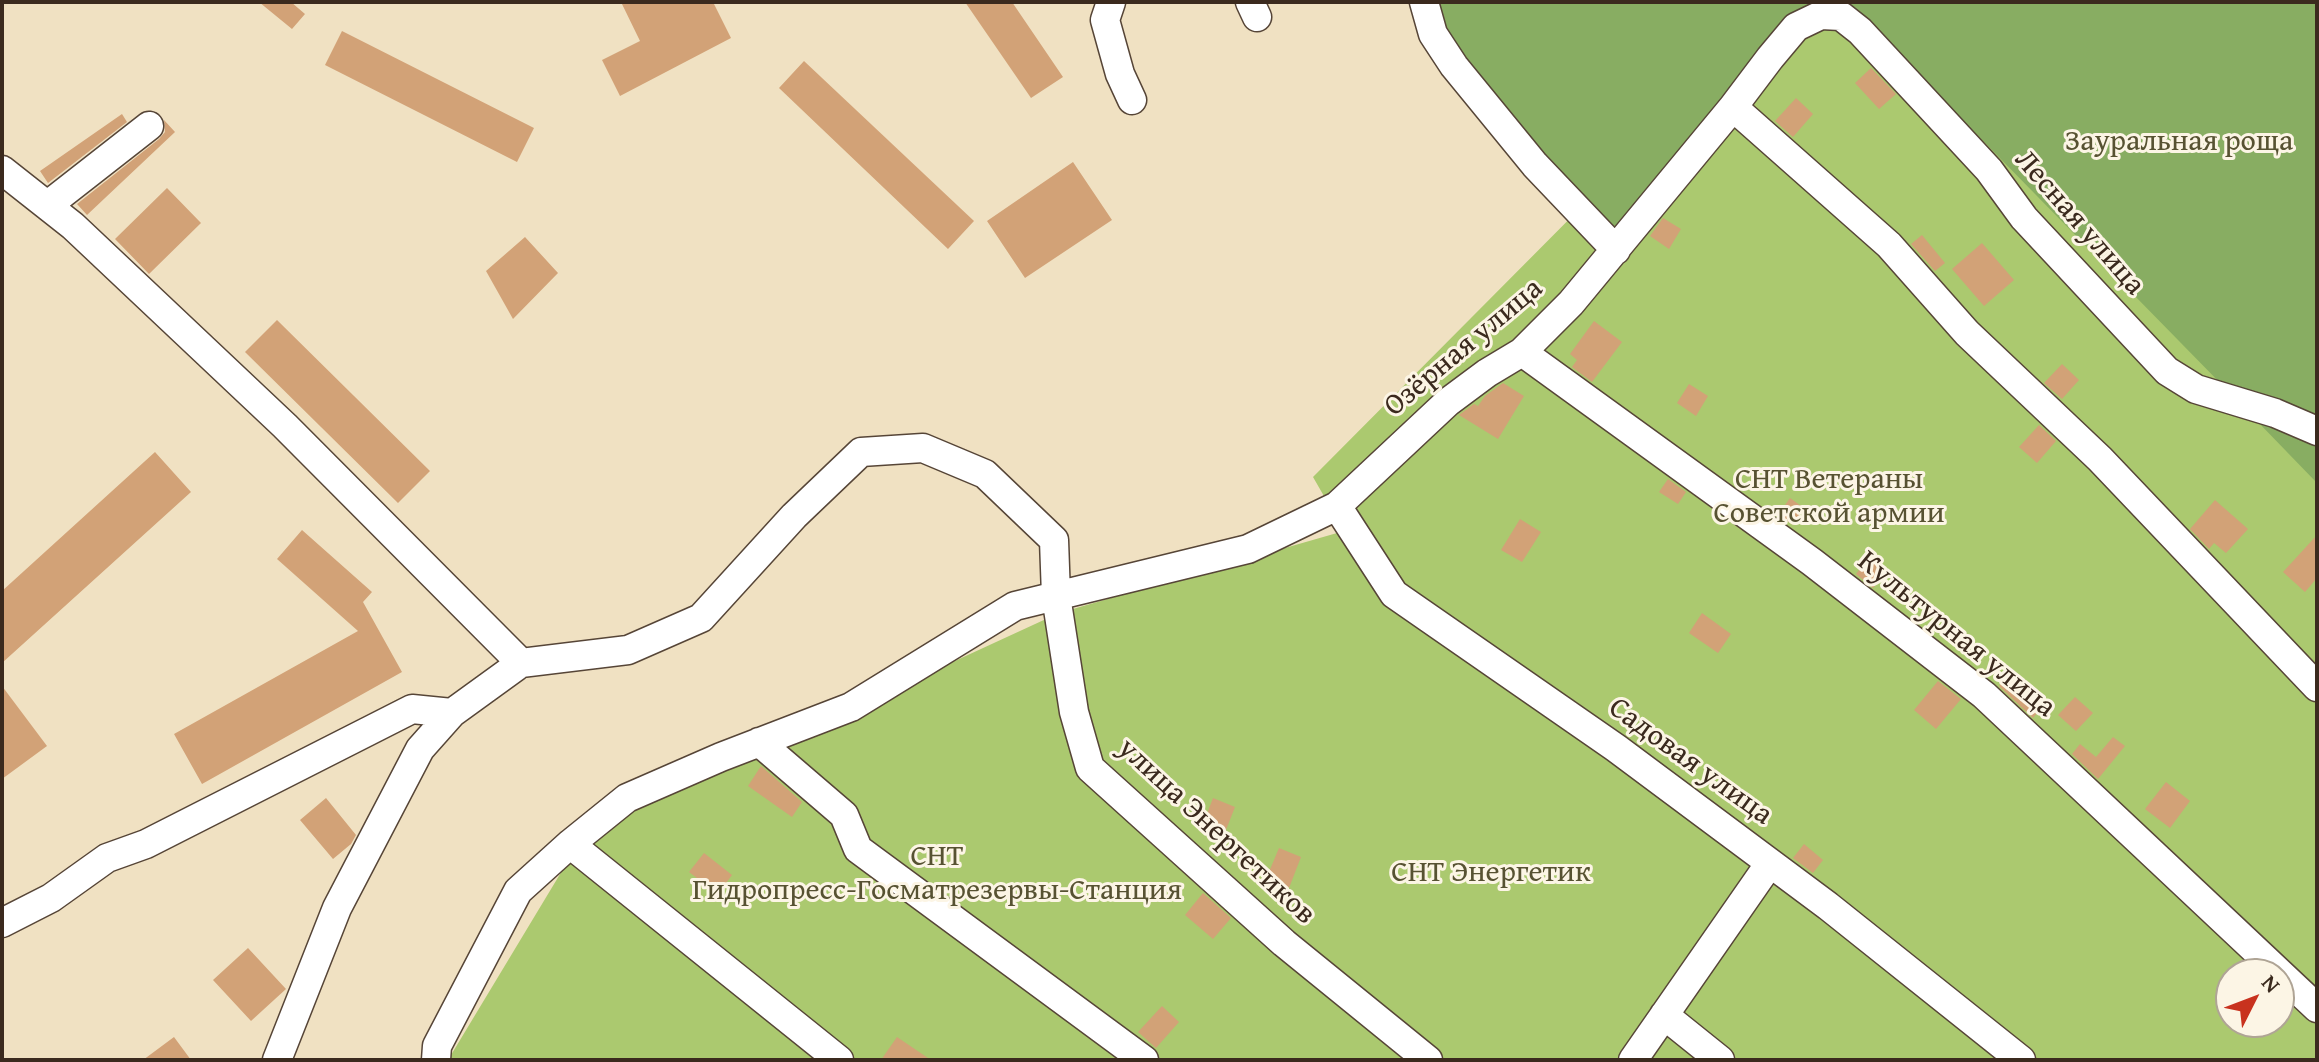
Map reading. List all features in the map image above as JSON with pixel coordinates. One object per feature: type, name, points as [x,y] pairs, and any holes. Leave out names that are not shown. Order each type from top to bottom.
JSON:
[{"type":"street","points":[[1111,2],[1105,20],[1120,74],[1132,100]]},
{"type":"street","points":[[1424,2],[1433,34],[1454,66],[1535,165],[1616,250]]},
{"type":"street","name":"Озёрная улица","points":[[443,1055],[518,891],[627,798],[851,707],[1015,606],[1248,549],[1337,506],[1448,402],[1522,352],[1571,303],[1796,27],[1821,15]]},
{"type":"street","name":"Лесная улица","points":[[1821,15],[1841,16],[1860,31],[1989,170],[2024,218],[2167,371],[2196,389],[2275,413],[2317,431]]},
{"type":"street","points":[[1733,107],[1889,245],[1967,333],[2100,459],[2317,687]]},
{"type":"street","points":[[48,205],[149,126]]},
{"type":"street","points":[[2,170],[48,205],[285,426],[521,663],[452,713],[420,749],[337,908],[277,1060]]},
{"type":"street","name":"Культурная улица","points":[[1522,352],[1812,562],[1984,695],[2317,1008]]},
{"type":"street","name":"улица Энергетиков","points":[[521,663],[628,650],[701,618],[794,516],[861,452],[923,448],[985,474],[1054,540],[1056,596],[1074,712],[1090,768],[1284,943],[1428,1060]]},
{"type":"street","name":"Садовая улица","points":[[1337,506],[1394,594],[1616,748],[1828,906],[2021,1060]]},
{"type":"street","points":[[2,923],[51,898],[107,858],[146,844],[412,709],[452,713]]},
{"type":"street","points":[[759,742],[844,815],[858,849],[1144,1060]]},
{"type":"street","points":[[570,844],[839,1060]]},
{"type":"street","points":[[1633,1060],[1770,863]]},
{"type":"street","points":[[1664,1015],[1720,1060]]},
{"type":"green space","points":[[1412,2],[1828,2],[1619,242]]},
{"type":"green space","points":[[1785,2],[1838,2],[2317,440],[2317,1060],[448,1060],[586,831],[1059,613],[1344,531],[1313,477]]},
{"type":"green space","name":"Зауральная роща","points":[[1847,2],[2317,2],[2317,483],[2227,390]]},
{"type":"building","points":[[259,2],[291,2],[305,14],[292,29]]},
{"type":"building","points":[[621,2],[713,2],[731,38],[620,96],[602,60],[640,41]]},
{"type":"building","points":[[965,2],[1012,2],[1063,77],[1031,98]]},
{"type":"building","points":[[342,31],[534,128],[517,162],[325,65]]},
{"type":"building","points":[[804,61],[974,221],[948,249],[779,88]]},
{"type":"building","points":[[1871,68],[1896,94],[1879,109],[1855,83]]},
{"type":"building","points":[[1796,98],[1813,114],[1793,137],[1775,121]]},
{"type":"building","points":[[122,114],[127,122],[48,183],[40,171]]},
{"type":"building","points":[[164,120],[175,132],[87,215],[77,204],[159,139],[165,132]]},
{"type":"building","points":[[1073,162],[1112,220],[1025,278],[987,221]]},
{"type":"building","points":[[167,188],[201,223],[149,274],[115,239]]},
{"type":"building","points":[[1663,218],[1681,229],[1669,249],[1650,236]]},
{"type":"building","points":[[1922,235],[1945,263],[1935,271],[1911,244]]},
{"type":"building","points":[[525,237],[558,273],[513,319],[486,271]]},
{"type":"building","points":[[1982,243],[2014,280],[1984,306],[1952,269]]},
{"type":"building","points":[[277,320],[430,471],[398,503],[245,352]]},
{"type":"building","points":[[1594,321],[1622,342],[1592,382],[1572,367],[1577,360],[1570,354]]},
{"type":"building","points":[[2062,364],[2079,380],[2062,399],[2044,383]]},
{"type":"building","points":[[1503,383],[1524,396],[1498,439],[1459,415],[1474,404],[1478,406],[1485,396]]},
{"type":"building","points":[[1689,384],[1708,396],[1696,416],[1677,403]]},
{"type":"building","points":[[2039,425],[2056,441],[2037,463],[2019,447]]},
{"type":"building","points":[[155,452],[191,492],[2,663],[2,591]]},
{"type":"building","points":[[1668,479],[1686,492],[1678,504],[1659,492]]},
{"type":"building","points":[[1790,498],[1804,508],[1793,525],[1778,515]]},
{"type":"building","points":[[2215,500],[2248,529],[2226,553],[2214,543],[2209,549],[2190,529]]},
{"type":"building","points":[[1520,519],[1541,532],[1522,562],[1501,550]]},
{"type":"building","points":[[302,530],[372,592],[363,602],[402,672],[202,784],[174,734],[358,631],[277,559]]},
{"type":"building","points":[[2317,535],[2317,578],[2305,592],[2283,572]]},
{"type":"building","points":[[1870,556],[1888,570],[1873,588],[1856,574]]},
{"type":"building","points":[[1702,613],[1731,634],[1718,653],[1689,633]]},
{"type":"building","points":[[2007,676],[2043,706],[2033,718],[1999,686]]},
{"type":"building","points":[[1938,681],[1961,699],[1936,729],[1914,710]]},
{"type":"building","points":[[2,686],[47,746],[2,779]]},
{"type":"building","points":[[2075,697],[2093,713],[2076,731],[2058,715]]},
{"type":"building","points":[[2113,737],[2125,746],[2098,779],[2072,754],[2080,744],[2096,757]]},
{"type":"building","points":[[761,766],[802,802],[792,817],[748,786]]},
{"type":"building","points":[[2166,782],[2190,801],[2170,828],[2145,809]]},
{"type":"building","points":[[326,798],[356,835],[351,844],[333,859],[300,820]]},
{"type":"building","points":[[1213,798],[1235,807],[1222,840],[1200,832]]},
{"type":"building","points":[[1804,844],[1823,860],[1813,873],[1793,858]]},
{"type":"building","points":[[1279,848],[1301,857],[1289,888],[1266,879]]},
{"type":"building","points":[[704,853],[732,875],[718,894],[689,872]]},
{"type":"building","points":[[1203,893],[1231,918],[1213,939],[1185,915]]},
{"type":"building","points":[[248,948],[286,989],[251,1021],[213,980]]},
{"type":"building","points":[[1162,1006],[1179,1022],[1156,1048],[1138,1032]]},
{"type":"building","points":[[174,1037],[191,1060],[143,1060]]},
{"type":"building","points":[[897,1037],[931,1060],[881,1060]]},
{"type":"park label","name":"СНТ Ветераны Советской армии","points":[[1829,497]]},
{"type":"park label","name":"СНТ Энергетик","points":[[1491,873]]},
{"type":"park label","name":"СНТ Гидропресс-Госматрезервы-Станция","points":[[937,874]]}]
